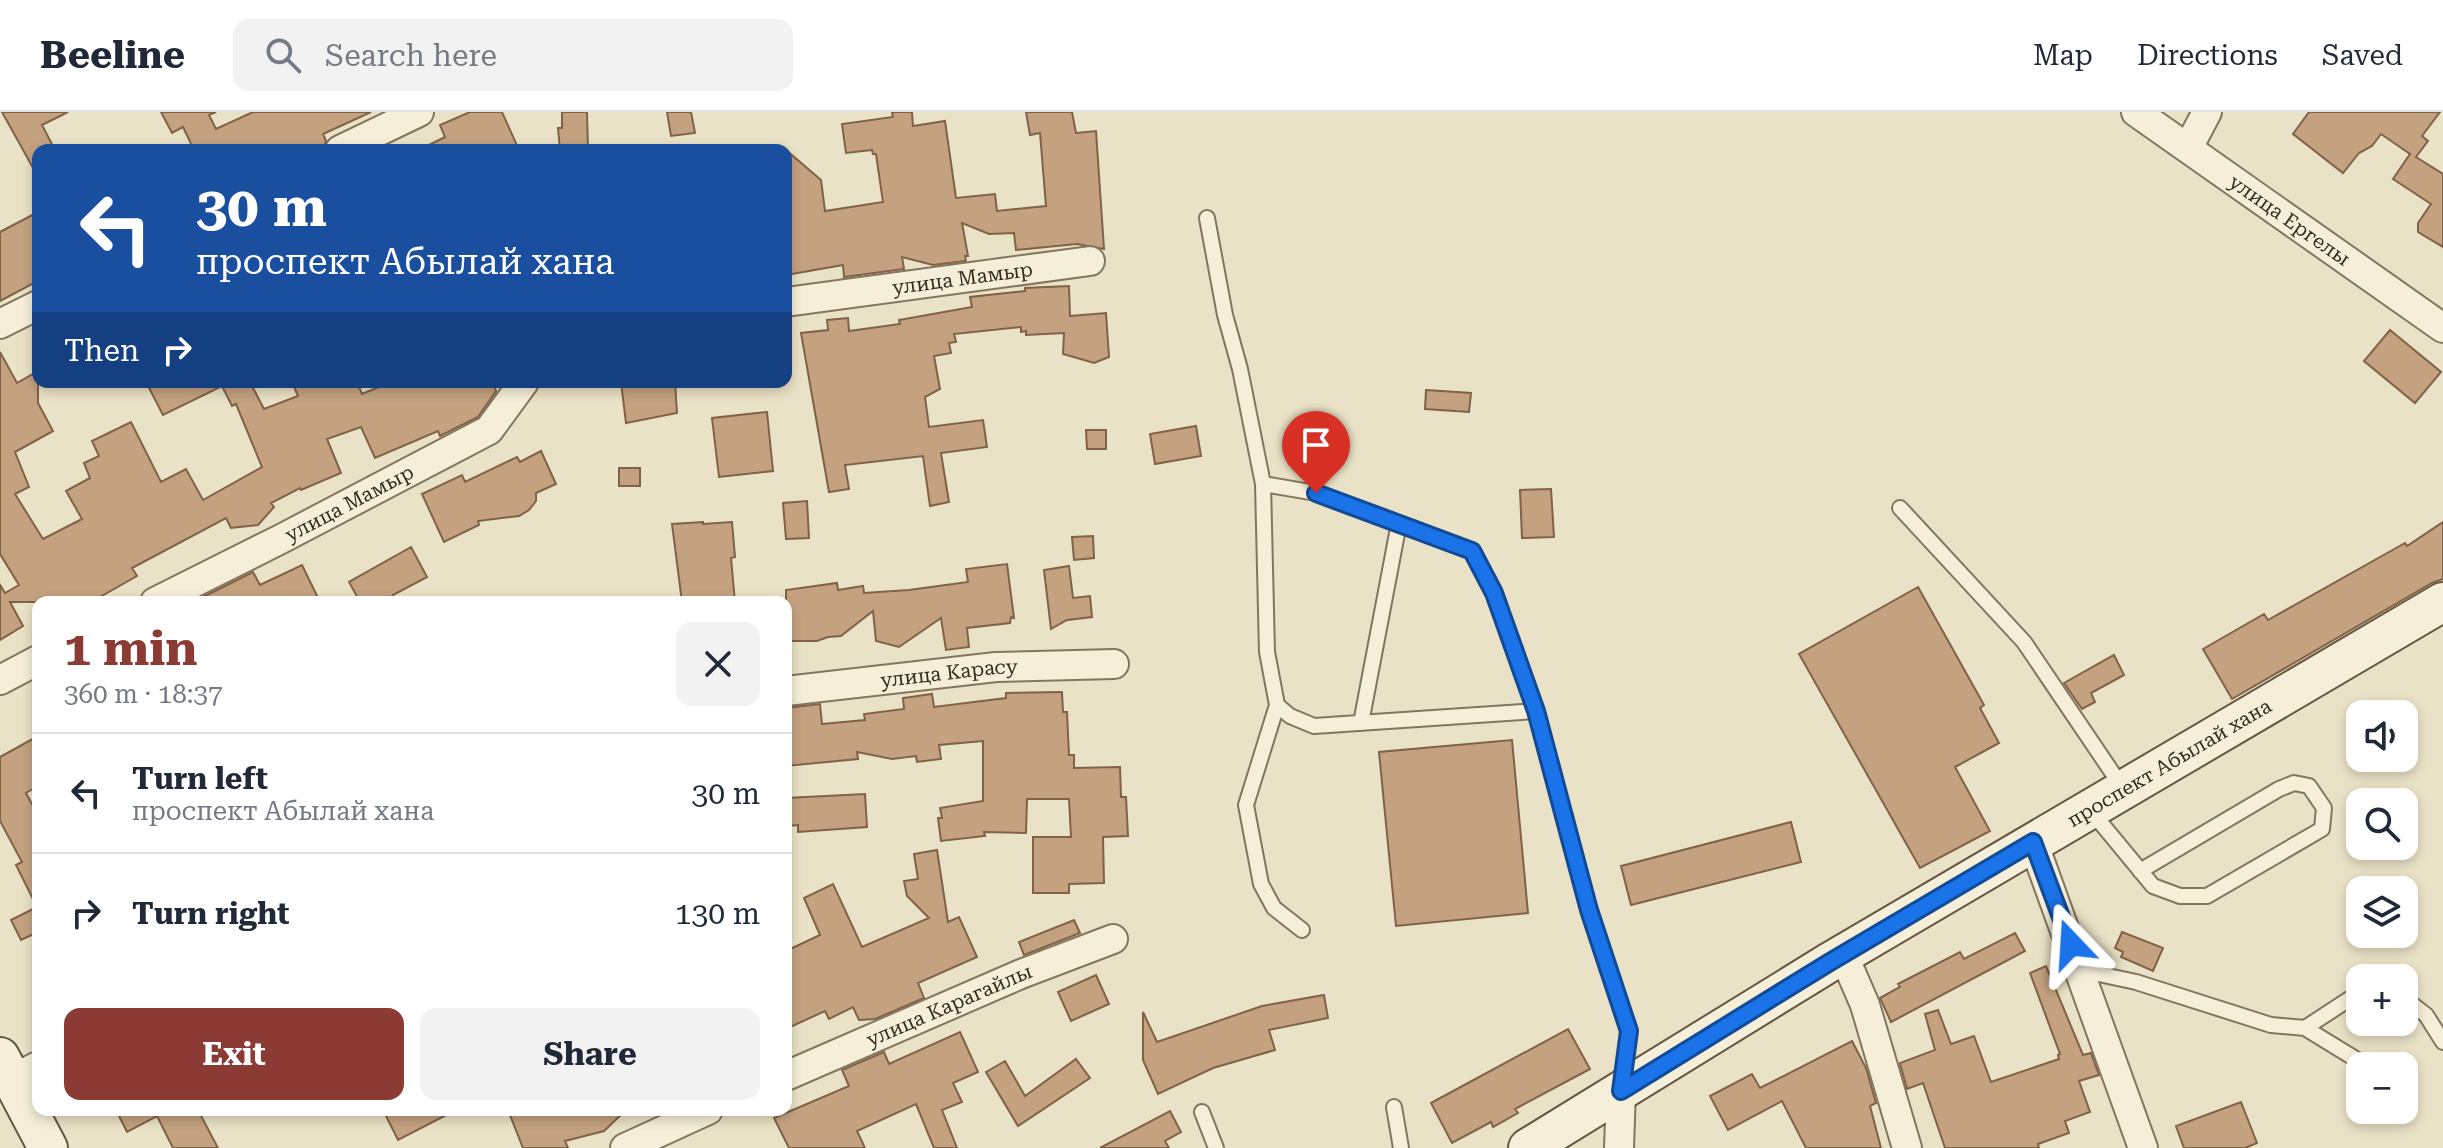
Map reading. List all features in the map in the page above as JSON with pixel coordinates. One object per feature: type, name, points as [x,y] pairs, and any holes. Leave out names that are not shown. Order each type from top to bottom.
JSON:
[{"type":"main road","name":"проспект Абылай хана","points":[[1528,1148],[1843,954],[2443,602]]},
{"type":"main road","points":[[17,1067],[32,1106]]},
{"type":"main road","points":[[36,1116],[48,1148]]},
{"type":"street","points":[[352,144],[419,112]]},
{"type":"street","name":"улица Ергелы","points":[[2136,112],[2441,324]]},
{"type":"street","points":[[2188,148],[2207,112]]},
{"type":"street","name":"улица Мамыр","points":[[792,301],[1090,261]]},
{"type":"street","points":[[0,324],[32,308]]},
{"type":"street","name":"улица Мамыр","points":[[167,596],[489,430],[520,388]]},
{"type":"street","points":[[0,680],[32,663]]},
{"type":"street","name":"улица Карасу","points":[[792,690],[996,667],[1114,664]]},
{"type":"street","points":[[2033,842],[2143,1148]]},
{"type":"street","name":"улица Карагайлы","points":[[792,1073],[1021,974],[1113,939]]},
{"type":"street","points":[[1843,954],[1865,1005],[1907,1148]]},
{"type":"street","points":[[1619,1148],[1621,1091]]},
{"type":"street","points":[[625,1148],[695,1116]]},
{"type":"lane","points":[[1207,218],[1263,484],[1267,652],[1277,705],[1246,805],[1261,884],[1274,908],[1302,930]]},
{"type":"lane","points":[[1263,484],[1316,493],[1472,551],[1494,593],[1536,711],[1589,910],[1629,1031],[1621,1091]]},
{"type":"lane","points":[[1900,508],[2024,642],[2124,790]]},
{"type":"lane","points":[[1361,723],[1399,523]]},
{"type":"lane","points":[[1277,705],[1290,716],[1314,726],[1536,711]]},
{"type":"lane","points":[[2090,811],[2140,871],[2153,886],[2180,896],[2207,896],[2322,829],[2324,808],[2309,786],[2294,783],[2140,871]]},
{"type":"lane","points":[[2080,970],[2136,982],[2271,1025],[2305,1028],[2346,1053]]},
{"type":"lane","points":[[2305,1028],[2346,1001]]},
{"type":"lane","points":[[2418,1009],[2426,1015],[2443,1042]]},
{"type":"lane","points":[[1394,1107],[1401,1148]]},
{"type":"lane","points":[[1202,1112],[1216,1148]]},
{"type":"building","points":[[2,112],[68,112],[42,125],[52,144],[32,144],[32,166]]},
{"type":"building","points":[[161,112],[216,112],[209,115],[216,129],[253,112],[371,112],[323,134],[325,144],[191,144],[183,127],[172,133]]},
{"type":"building","points":[[470,112],[502,112],[516,144],[431,144],[445,137],[440,125]]},
{"type":"building","points":[[562,112],[587,112],[588,144],[559,144],[558,128],[562,128]]},
{"type":"building","points":[[667,112],[691,112],[695,133],[671,136]]},
{"type":"building","points":[[892,112],[912,112],[913,126],[945,121],[956,198],[995,194],[997,211],[1046,206],[1040,133],[1030,135],[1026,112],[1072,112],[1076,133],[1096,131],[1104,249],[1077,244],[1016,250],[1014,233],[989,234],[962,223],[968,256],[965,256],[966,261],[933,265],[902,257],[904,269],[844,277],[843,265],[792,274],[792,155],[821,180],[825,211],[883,202],[876,154],[872,150],[846,153],[842,124],[893,117]]},
{"type":"building","points":[[2309,112],[2440,112],[2422,136],[2428,141],[2416,157],[2443,174],[2443,247],[2418,232],[2418,223],[2431,204],[2393,179],[2410,154],[2381,134],[2372,146],[2359,153],[2343,173],[2293,134]]},
{"type":"building","points":[[32,215],[32,284],[0,301],[0,232]]},
{"type":"building","points":[[1069,286],[1070,316],[1106,313],[1109,357],[1094,363],[1063,354],[1064,333],[1026,335],[1026,331],[1021,332],[1021,327],[954,334],[956,342],[949,343],[951,353],[934,356],[940,389],[925,397],[929,427],[983,420],[987,447],[941,453],[949,502],[930,506],[923,456],[845,465],[849,489],[829,492],[801,333],[828,330],[827,320],[848,318],[849,331],[900,324],[899,320],[972,307],[970,297],[1025,291],[1025,288]]},
{"type":"building","points":[[2390,330],[2441,372],[2415,403],[2364,361]]},
{"type":"building","points":[[0,352],[17,383],[32,374],[32,388],[38,388],[38,403],[53,431],[15,452],[29,487],[15,494],[43,539],[82,519],[66,491],[90,478],[84,463],[99,456],[92,441],[131,422],[161,482],[186,469],[203,500],[262,467],[236,404],[232,406],[223,388],[253,388],[264,409],[298,396],[295,388],[360,388],[362,394],[376,388],[495,388],[496,391],[478,417],[440,436],[438,431],[375,458],[361,427],[327,439],[341,473],[271,503],[274,507],[258,525],[231,528],[226,518],[132,568],[137,576],[102,596],[32,596],[32,602],[10,602],[23,626],[0,640],[0,585],[5,593],[19,585],[0,554]]},
{"type":"building","points":[[149,388],[218,388],[163,415]]},
{"type":"building","points":[[622,388],[675,388],[677,413],[626,423]]},
{"type":"building","points":[[1426,390],[1471,393],[1469,412],[1425,409]]},
{"type":"building","points":[[767,412],[773,471],[719,477],[712,418]]},
{"type":"building","points":[[1196,426],[1201,456],[1155,464],[1150,434]]},
{"type":"building","points":[[1086,430],[1106,430],[1106,449],[1087,449]]},
{"type":"building","points":[[541,451],[556,484],[536,493],[536,501],[529,510],[519,516],[478,521],[479,525],[444,542],[422,494],[462,475],[465,482],[517,457],[520,462]]},
{"type":"building","points":[[619,468],[640,468],[640,486],[619,486]]},
{"type":"building","points":[[1551,489],[1554,537],[1522,538],[1520,490]]},
{"type":"building","points":[[807,501],[809,538],[786,539],[783,503]]},
{"type":"building","points":[[732,522],[734,596],[681,596],[672,524]]},
{"type":"building","points":[[2443,522],[2443,579],[2232,699],[2203,649],[2264,614],[2268,620],[2405,543],[2407,546]]},
{"type":"building","points":[[1093,536],[1094,558],[1074,560],[1072,537]]},
{"type":"building","points":[[411,547],[427,577],[392,596],[357,596],[349,582]]},
{"type":"building","points":[[1007,564],[1014,618],[1011,617],[1010,623],[967,628],[969,647],[946,650],[941,618],[899,647],[876,641],[873,611],[841,636],[817,641],[792,641],[792,596],[786,596],[786,590],[837,583],[838,590],[863,586],[864,593],[909,590],[968,582],[966,569]]},
{"type":"building","points":[[302,565],[317,596],[205,596],[253,572],[260,585]]},
{"type":"building","points":[[1069,566],[1073,598],[1090,596],[1092,617],[1067,620],[1051,629],[1044,570]]},
{"type":"building","points":[[1918,587],[1984,705],[1980,708],[1999,743],[1955,767],[1990,831],[1920,868],[1799,654]]},
{"type":"building","points":[[2114,655],[2124,675],[2091,693],[2095,702],[2082,709],[2064,683]]},
{"type":"building","points":[[1062,692],[1063,712],[1067,712],[1069,755],[1074,755],[1074,768],[1120,767],[1121,797],[1126,797],[1128,836],[1103,837],[1104,883],[1069,884],[1069,893],[1033,893],[1033,837],[1071,837],[1069,799],[1027,799],[1026,833],[984,832],[985,836],[941,841],[940,808],[983,801],[983,741],[939,745],[941,759],[917,762],[916,756],[892,759],[857,752],[858,759],[792,765],[792,707],[820,704],[822,724],[865,720],[864,714],[904,709],[903,698],[932,694],[934,707],[1006,698],[1006,693]]},
{"type":"building","points":[[32,739],[32,790],[26,793],[32,804],[32,897],[16,865],[22,862],[0,821],[0,757]]},
{"type":"building","points":[[1512,740],[1528,913],[1396,926],[1379,752]]},
{"type":"building","points":[[865,794],[867,827],[798,832],[798,825],[792,826],[792,798]]},
{"type":"building","points":[[1791,822],[1801,862],[1631,905],[1621,866]]},
{"type":"building","points":[[937,850],[948,922],[959,917],[977,957],[918,983],[924,998],[875,1019],[859,1020],[853,1007],[829,1019],[825,1011],[792,1026],[792,948],[820,935],[804,898],[833,884],[862,947],[929,918],[907,896],[904,881],[918,879],[914,854]]},
{"type":"building","points":[[32,910],[32,935],[21,940],[11,920]]},
{"type":"building","points":[[1074,920],[1080,933],[1024,955],[1019,942]]},
{"type":"building","points":[[2122,932],[2163,948],[2153,971],[2121,957],[2123,952],[2115,948]]},
{"type":"building","points":[[2015,933],[2025,951],[1891,1022],[1880,998],[1900,987],[1898,984],[1960,952],[1964,959]]},
{"type":"building","points":[[2046,966],[2083,1055],[2091,1053],[2099,1075],[2079,1081],[2090,1112],[2065,1121],[2069,1133],[2038,1144],[2039,1148],[1945,1148],[1923,1083],[1907,1089],[1900,1063],[1935,1050],[1925,1014],[1938,1010],[1951,1044],[1974,1036],[1991,1082],[2059,1059],[2060,1054],[2030,973]]},
{"type":"building","points":[[1096,975],[1109,1004],[1071,1021],[1058,992]]},
{"type":"building","points":[[1324,995],[1328,1018],[1269,1030],[1275,1050],[1213,1068],[1158,1094],[1143,1060],[1143,1012],[1157,1042],[1262,1006]]},
{"type":"building","points":[[1568,1029],[1590,1069],[1515,1109],[1518,1113],[1493,1127],[1491,1122],[1452,1143],[1431,1103]]},
{"type":"building","points":[[960,1032],[978,1072],[953,1083],[962,1102],[942,1110],[957,1148],[934,1148],[916,1104],[857,1131],[865,1148],[789,1148],[774,1118],[792,1116],[792,1110],[849,1086],[842,1070],[884,1052],[889,1064]]},
{"type":"building","points":[[1852,1041],[1866,1068],[1876,1103],[1870,1106],[1881,1148],[1806,1148],[1782,1101],[1728,1130],[1710,1096],[1752,1074],[1760,1088]]},
{"type":"building","points":[[1076,1059],[1090,1078],[1018,1126],[986,1072],[1005,1061],[1025,1096]]},
{"type":"building","points":[[2241,1102],[2257,1143],[2245,1148],[2184,1148],[2176,1126]]},
{"type":"building","points":[[1170,1111],[1181,1132],[1165,1141],[1169,1148],[1100,1148]]},
{"type":"building","points":[[119,1116],[157,1116],[127,1132]]},
{"type":"building","points":[[157,1116],[201,1116],[218,1148],[173,1148]]},
{"type":"building","points":[[386,1116],[444,1116],[398,1140]]},
{"type":"building","points":[[510,1116],[620,1116],[604,1131],[565,1141],[568,1148],[523,1148]]},
{"type":"route","points":[[1316,493],[1472,551],[1494,593],[1536,711],[1589,910],[1629,1031],[1621,1091],[2033,842],[2071,944]]}]
